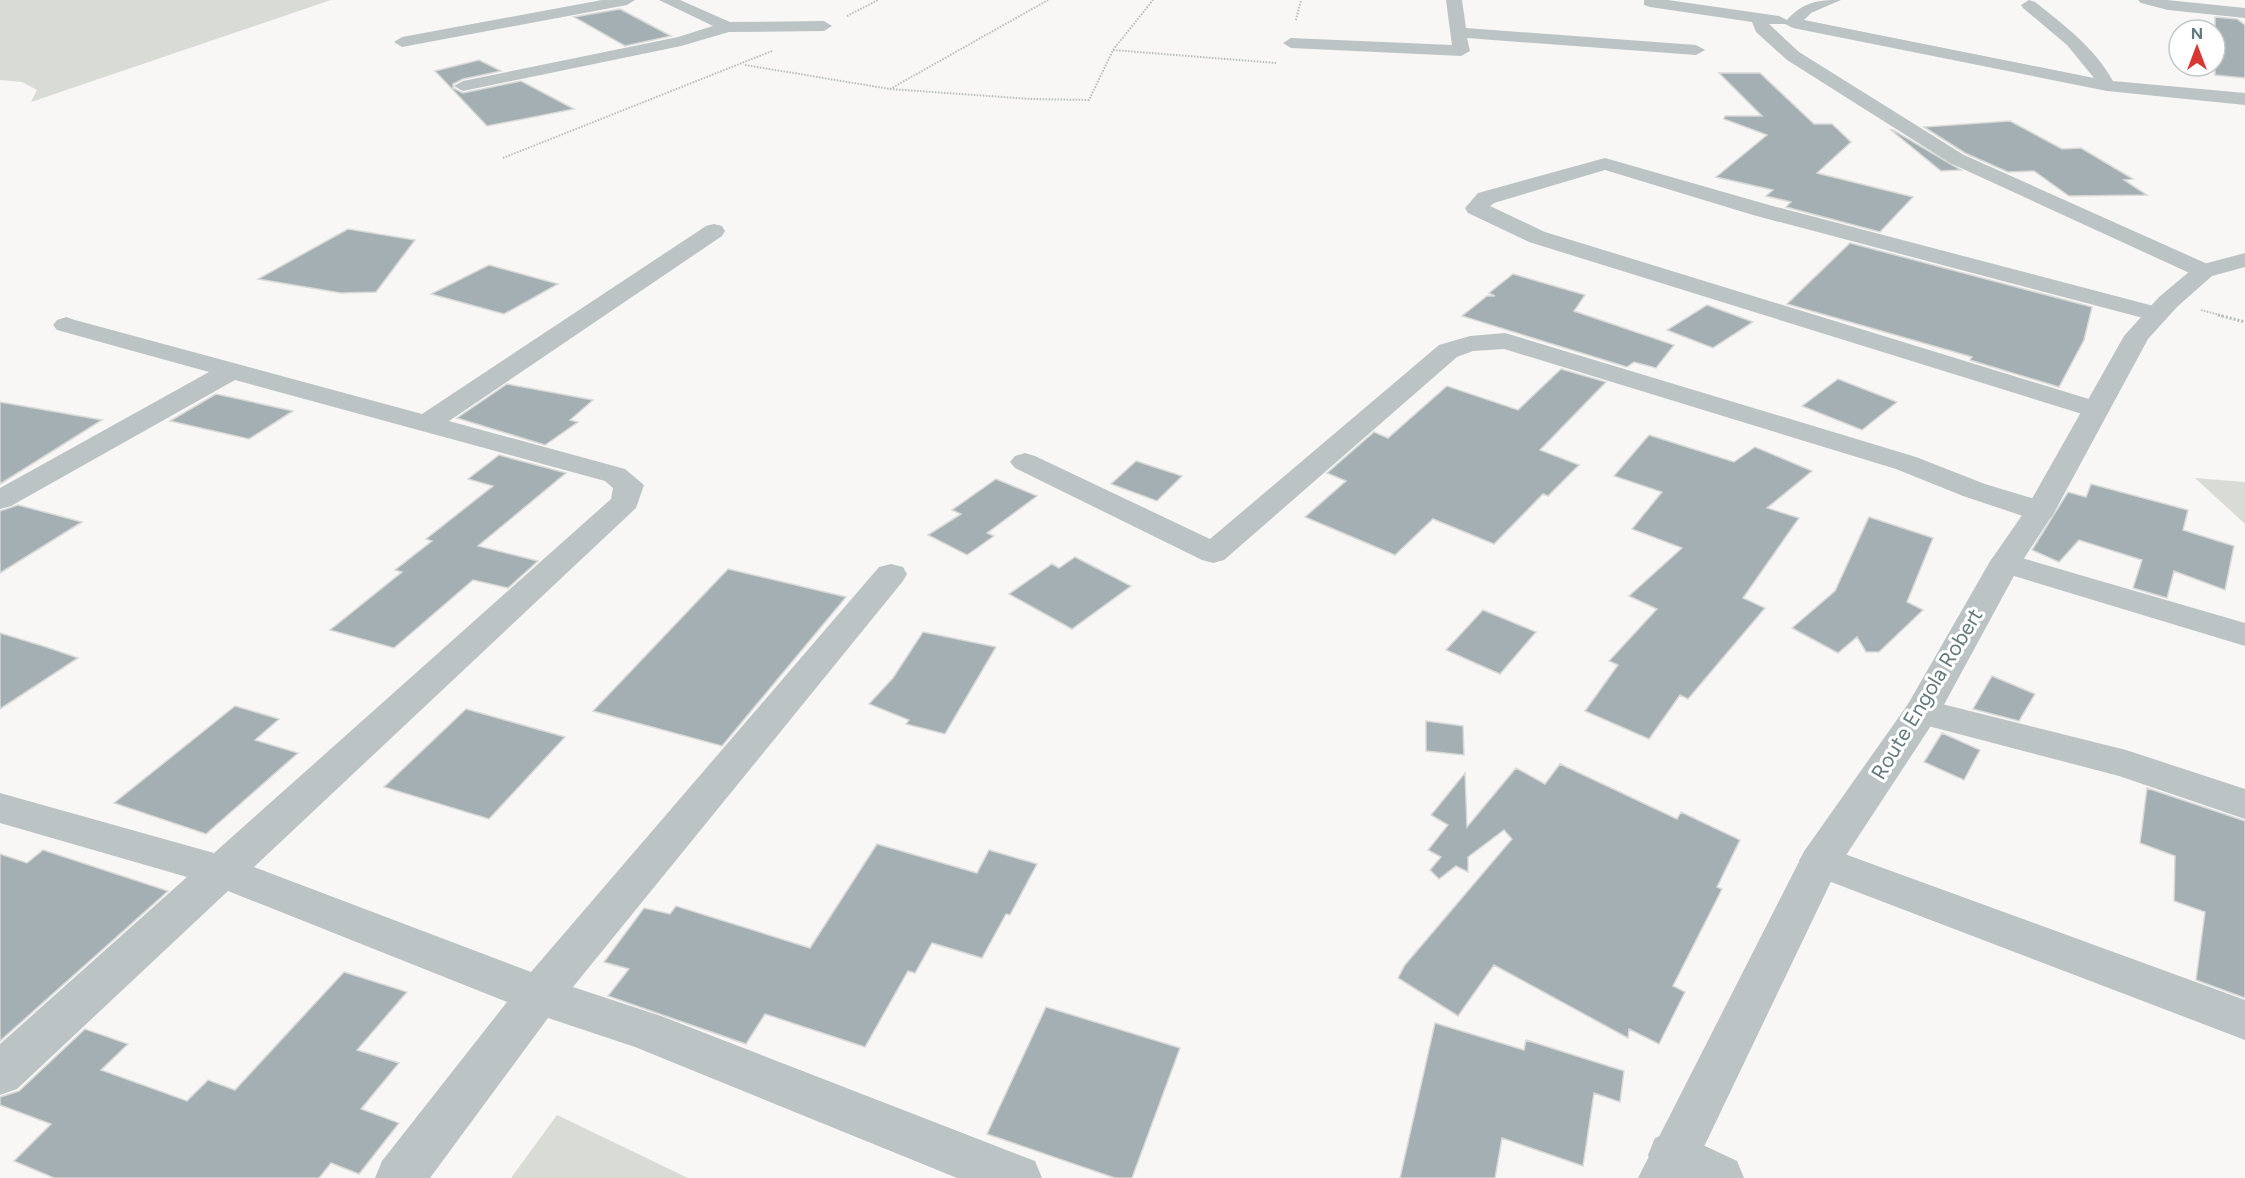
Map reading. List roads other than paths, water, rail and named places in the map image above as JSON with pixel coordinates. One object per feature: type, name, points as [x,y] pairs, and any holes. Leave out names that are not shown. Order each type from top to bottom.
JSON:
[{"type":"street","points":[[402,42],[627,0]]},
{"type":"street","points":[[667,0],[728,27]]},
{"type":"street","points":[[1291,43],[1461,51],[1454,0]]},
{"type":"street","points":[[1652,0],[1650,2],[1793,23],[2107,86],[2245,99]]},
{"type":"street","points":[[1793,23],[1805,10],[1833,0]]},
{"type":"street","points":[[2146,0],[2168,5],[2245,13]]},
{"type":"street","points":[[2029,5],[2082,48],[2100,71],[2107,86]]},
{"type":"street","points":[[1759,19],[1762,29],[1793,56],[1957,159],[2204,271]]},
{"type":"street","points":[[463,86],[681,41],[728,27],[824,26]]},
{"type":"street","points":[[1458,32],[1696,50]]},
{"type":"street","points":[[2095,410],[1537,237],[1476,208],[1486,198],[1605,164],[1761,210],[2162,308]]},
{"type":"street","points":[[427,423],[714,231]]},
{"type":"street","name":"Route Engola Robert","points":[[1668,1167],[1820,861],[1922,711],[2005,563],[2040,511],[2137,336],[2162,308],[2204,271],[2245,260]]},
{"type":"street","points":[[0,1074],[625,502],[629,485],[615,475],[66,324]]},
{"type":"street","points":[[1025,462],[1213,553],[1448,351],[1470,344],[1505,341],[1906,463],[1974,490],[2040,511]]},
{"type":"street","points":[[0,500],[233,370]]},
{"type":"street","points":[[2005,563],[2245,635]]},
{"type":"street","points":[[400,1178],[539,995],[891,574]]},
{"type":"street","points":[[1922,711],[2126,764],[2245,804]]},
{"type":"street","points":[[0,808],[221,871],[539,995],[645,1030],[1017,1178]]},
{"type":"street","points":[[1820,861],[2245,1020]]},
{"type":"street","points":[[1668,1167],[1719,1178]]}]
